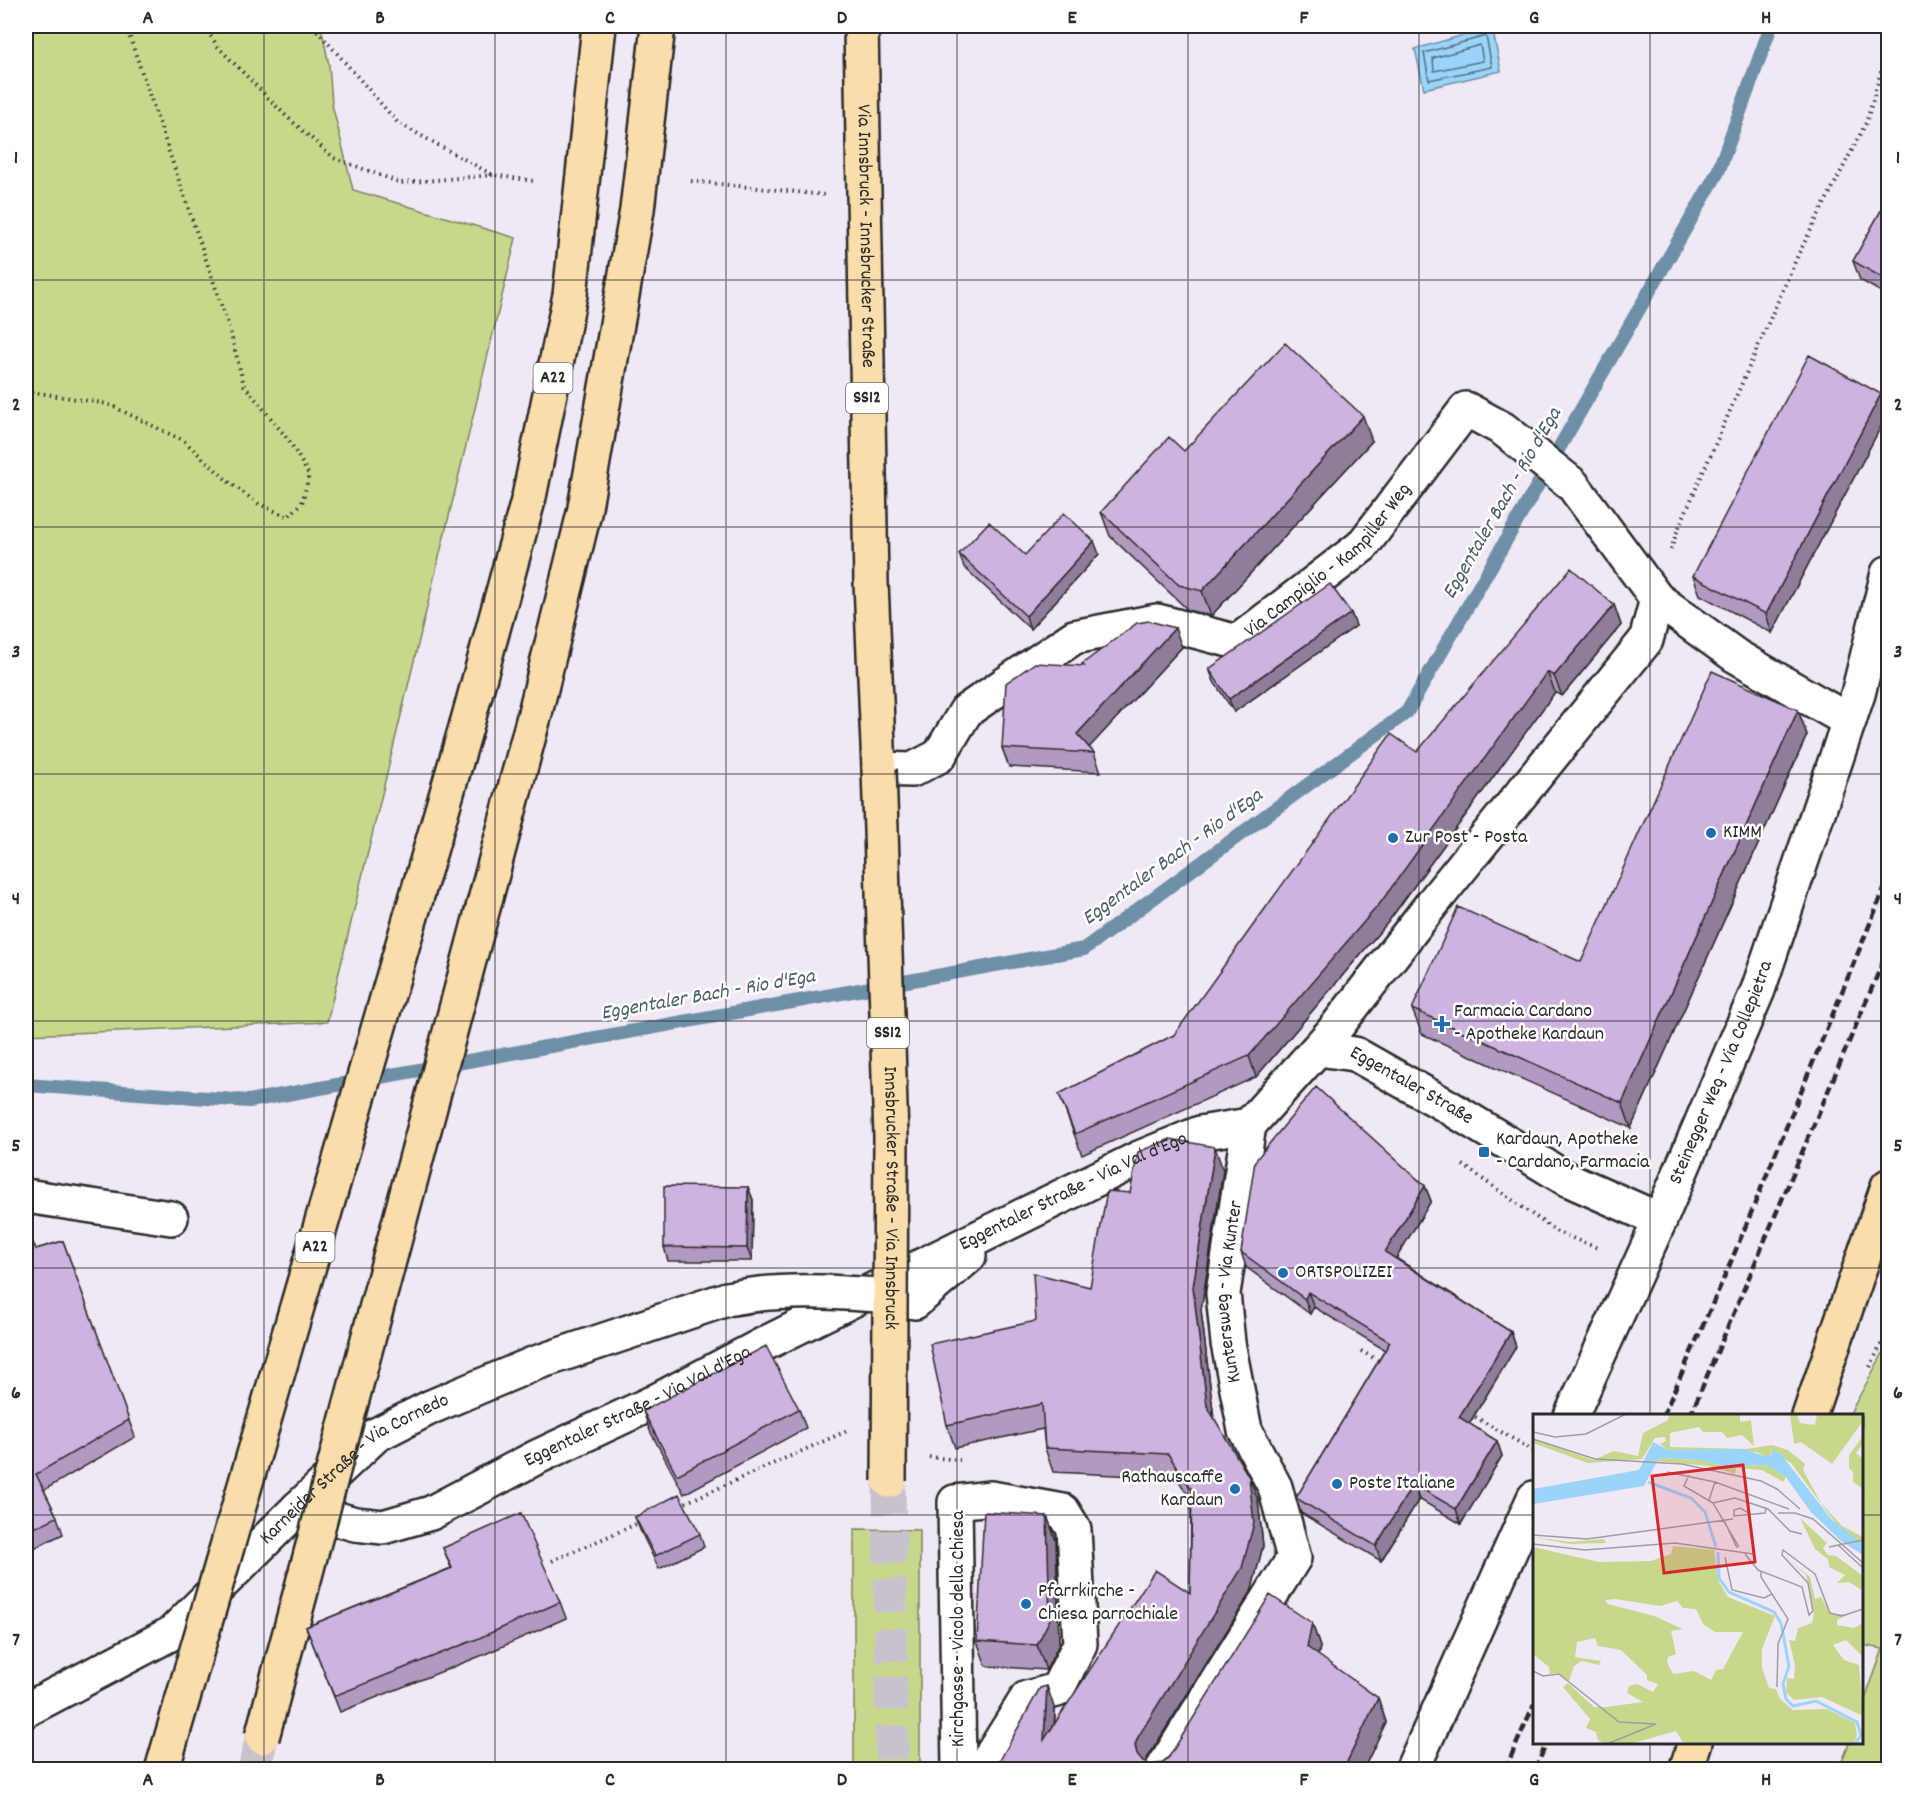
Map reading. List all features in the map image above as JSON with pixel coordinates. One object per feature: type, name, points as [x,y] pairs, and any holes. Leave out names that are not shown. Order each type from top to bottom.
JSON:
[{"type":"main road","name":"A22","points":[[162,1770],[467,724],[529,497],[570,295],[599,26]]},
{"type":"main road","points":[[262,1737],[535,713],[584,513],[637,210],[658,26]]},
{"type":"main road","name":"Via Innsbruck - Innsbrucker Straße","points":[[861,26],[871,583],[879,769]]},
{"type":"main road","name":"Innsbrucker Straße - Via Innsbruck","points":[[879,769],[891,1137],[902,1299],[889,1481]]},
{"type":"main road","points":[[1810,1414],[1888,1185]]},
{"type":"main road","points":[[1686,1770],[1695,1744]]},
{"type":"street","name":"Via Campiglio - Kampiller Weg","points":[[879,769],[912,771],[939,756],[966,711],[1074,637],[1157,621],[1237,642],[1362,546],[1466,409],[1503,429],[1572,484],[1657,599]]},
{"type":"street","name":"Steinegger Weg - Via Collepietra","points":[[1572,1414],[1660,1220],[1758,990],[1849,721],[1888,573]]},
{"type":"street","points":[[1249,1125],[1318,1049],[1431,905],[1646,640],[1657,599],[1736,656],[1849,721]]},
{"type":"street","name":"Eggentaler Straße","points":[[1318,1049],[1355,1054],[1447,1106],[1565,1178],[1660,1220]]},
{"type":"street","name":"Eggentaler Straße - Via Val d'Ega","points":[[298,1508],[355,1524],[383,1527],[431,1513],[535,1458],[652,1403],[1139,1158],[1200,1134],[1249,1125]]},
{"type":"street","name":"Kuntersweg - Via Kunter","points":[[1162,1770],[1294,1558],[1275,1487],[1245,1430],[1225,1313],[1223,1293],[1249,1125]]},
{"type":"street","points":[[26,1196],[171,1218]]},
{"type":"street","points":[[902,1299],[1007,1224]]},
{"type":"street","name":"Karneider Straße - Via Cornedo","points":[[26,1710],[172,1633],[298,1508],[376,1435],[431,1407],[533,1364],[727,1299],[754,1293],[803,1290],[902,1299]]},
{"type":"street","name":"Kirchgasse - Vicolo della Chiesa","points":[[959,1770],[955,1502],[991,1498],[1063,1511],[1074,1529],[1080,1644],[1057,1690],[1027,1698],[981,1770]]},
{"type":"street","points":[[1412,1770],[1533,1500]]},
{"type":"path","points":[[26,392],[108,404],[184,441],[230,483],[259,504],[288,517],[302,503],[309,475],[290,442],[244,385],[229,327],[126,26]]},
{"type":"path","points":[[204,26],[218,47],[287,117],[334,159],[401,183],[493,174],[534,181]]},
{"type":"path","points":[[314,26],[398,123],[493,174]]},
{"type":"path","points":[[1657,599],[1676,534],[1799,253],[1866,123],[1888,48]]},
{"type":"path","points":[[691,181],[864,199]]},
{"type":"path","points":[[1454,1158],[1557,1232],[1600,1249]]},
{"type":"path","points":[[1361,1351],[1389,1367]]},
{"type":"path","points":[[1465,1411],[1533,1450]]},
{"type":"path","points":[[669,1509],[852,1429]]},
{"type":"path","points":[[927,1446],[929,1458],[961,1460]]},
{"type":"path","points":[[552,1561],[648,1519]]},
{"type":"green space","points":[[26,26],[321,26],[329,65],[332,104],[353,190],[516,238],[327,1022],[26,1035]]},
{"type":"green space","points":[[1888,1344],[1888,1769],[1839,1769],[1849,1744],[1863,1744],[1863,1705],[1883,1649],[1863,1645],[1863,1414],[1850,1414]]},
{"type":"green space","points":[[854,1529],[920,1530],[920,1769],[854,1769]]},
{"type":"water","points":[[1492,27],[1501,71],[1424,89],[1415,49]]},
{"type":"building","points":[[1888,198],[1888,281],[1853,261]]},
{"type":"building","points":[[1285,343],[1363,416],[1202,591],[1179,585],[1101,512],[1169,437],[1184,451]]},
{"type":"building","points":[[1809,355],[1881,394],[1766,614],[1693,576]]},
{"type":"building","points":[[1064,513],[1094,541],[1026,616],[959,554],[989,522],[1025,555]]},
{"type":"building","points":[[1571,568],[1614,605],[1554,676],[1547,672],[1381,902],[1249,1056],[1075,1134],[1059,1094],[1174,1035],[1391,734],[1417,752]]},
{"type":"building","points":[[1330,584],[1351,613],[1229,699],[1209,669]]},
{"type":"building","points":[[1149,621],[1175,628],[1077,734],[1094,753],[1002,748],[1006,683],[1035,663],[1084,666],[1082,664],[1137,623]]},
{"type":"building","name":"KIMM","points":[[1712,671],[1798,710],[1622,1103],[1412,1009],[1458,907],[1581,962]]},
{"type":"building","points":[[1316,1087],[1425,1186],[1385,1252],[1511,1332],[1459,1417],[1497,1441],[1456,1509],[1413,1484],[1376,1546],[1296,1498],[1390,1342],[1308,1292],[1305,1299],[1241,1252],[1255,1161]]},
{"type":"building","points":[[1170,1139],[1215,1147],[1193,1287],[1207,1406],[1249,1477],[1254,1523],[1242,1568],[1138,1737],[1135,1745],[1137,1755],[1143,1762],[1152,1765],[1162,1763],[1169,1757],[1270,1595],[1312,1623],[1307,1647],[1378,1698],[1343,1770],[996,1770],[1040,1688],[1047,1686],[1044,1740],[1155,1570],[1190,1593],[1192,1490],[1168,1454],[1045,1448],[1042,1404],[947,1425],[930,1344],[1036,1321],[1033,1273],[1090,1287],[1107,1191],[1130,1193],[1138,1152]]},
{"type":"building","points":[[664,1186],[748,1187],[747,1248],[664,1247]]},
{"type":"building","points":[[26,1229],[36,1249],[63,1241],[129,1420],[36,1474],[57,1517],[26,1532]]},
{"type":"building","points":[[766,1346],[799,1409],[677,1475],[643,1411]]},
{"type":"building","points":[[679,1494],[700,1534],[655,1556],[635,1517]]},
{"type":"building","name":"Pfarrkirche - Chiesa parrochiale","points":[[984,1512],[1047,1516],[1050,1619],[1037,1645],[977,1641]]},
{"type":"building","points":[[521,1513],[560,1602],[477,1639],[334,1696],[306,1627],[452,1568],[443,1548]]},
{"type":"waterway","name":"Eggentaler Bach - Rio d'Ega","points":[[26,1085],[249,1101],[1084,949],[1407,712],[1718,172],[1771,26]]},
{"type":"tunnel","points":[[889,1481],[892,1770]]},
{"type":"tunnel","points":[[254,1770],[262,1737]]},
{"type":"railway","points":[[1664,1414],[1730,1264],[1888,880]]},
{"type":"railway","points":[[1691,1414],[1888,950]]},
{"type":"railway","points":[[1505,1770],[1533,1706]]},
{"type":"railway","points":[[1535,1770],[1546,1744]]},
{"type":"place","name":"KIMM","points":[[1711,833]]},
{"type":"place","name":"Zur Post - Posta","points":[[1393,838]]},
{"type":"place","name":"Farmacia Cardano - Apotheke Kardaun","points":[[1442,1024]]},
{"type":"place","name":"Kardaun, Apotheke - Cardano, Farmacia","points":[[1484,1152]]},
{"type":"place","name":"ORTSPOLIZEI","points":[[1283,1273]]},
{"type":"place","name":"Poste Italiane","points":[[1337,1484]]},
{"type":"place","name":"Rathauscaffe Kardaun","points":[[1235,1489]]},
{"type":"place","name":"Pfarrkirche - Chiesa parrochiale","points":[[1026,1604]]}]
